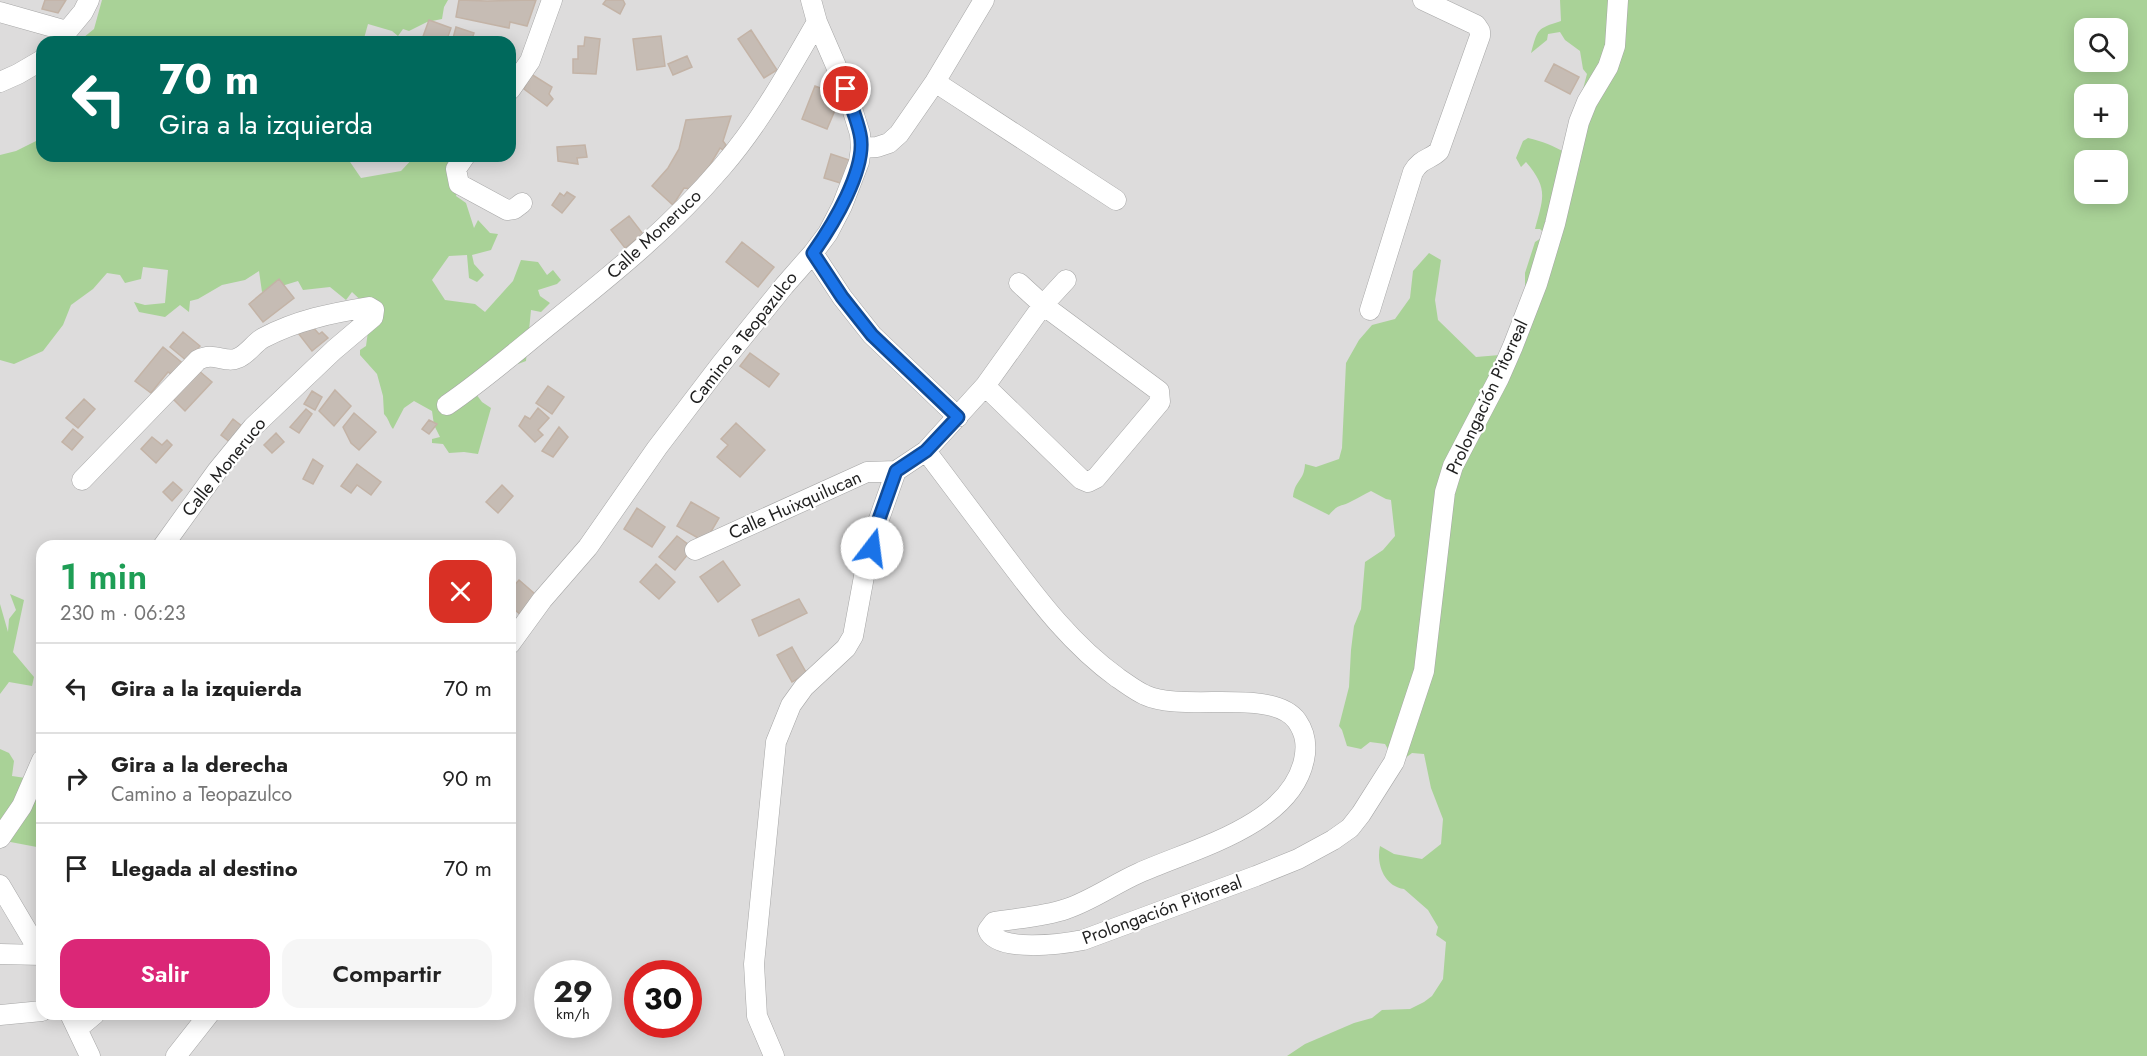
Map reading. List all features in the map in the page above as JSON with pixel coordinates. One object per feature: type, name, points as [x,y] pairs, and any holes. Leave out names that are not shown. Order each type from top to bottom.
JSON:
[{"type":"street","points":[[63,36],[83,12],[89,0]]},
{"type":"street","points":[[516,81],[530,61],[552,0]]},
{"type":"street","name":"Camino a Teopazulco","points":[[516,636],[542,600],[588,548],[657,448],[721,364],[784,285],[813,253],[828,233],[842,206],[859,162],[860,134],[846,89],[817,22],[811,0]]},
{"type":"street","points":[[861,148],[877,147],[889,143],[899,134],[935,82],[984,0]]},
{"type":"street","points":[[1370,310],[1413,172],[1418,164],[1439,151],[1480,36],[1476,25],[1423,0]]},
{"type":"street","name":"Prolongación Pitorreal","points":[[926,451],[1046,610],[1073,640],[1106,669],[1145,696],[1167,702],[1249,703],[1282,710],[1296,720],[1305,734],[1306,748],[1302,769],[1291,789],[1279,804],[1239,831],[1138,874],[1068,908],[994,922],[988,930],[990,934],[998,940],[1038,946],[1083,940],[1256,876],[1298,859],[1333,840],[1350,828],[1381,784],[1394,762],[1412,711],[1424,671],[1429,643],[1445,492],[1454,466],[1508,357],[1537,284],[1555,224],[1579,122],[1587,102],[1608,67],[1615,46],[1618,0]]},
{"type":"street","points":[[0,12],[60,36]]},
{"type":"street","name":"Calle Moneruco","points":[[447,405],[498,368],[664,230],[723,167],[751,130],[773,98],[817,22]]},
{"type":"street","points":[[0,82],[36,64]]},
{"type":"street","points":[[935,82],[1081,175],[1116,200]]},
{"type":"street","points":[[461,162],[456,169],[459,184],[507,210],[514,209],[522,203]]},
{"type":"street","points":[[813,253],[842,297],[872,335],[958,417]]},
{"type":"street","points":[[774,1056],[757,1016],[754,964],[776,742],[791,705],[804,687],[846,648],[853,636],[865,572],[878,522],[896,471],[926,451],[988,389],[1043,305],[1066,280]]},
{"type":"street","points":[[988,389],[1081,479],[1088,482],[1096,478],[1157,406],[1161,397],[1159,391],[1043,305],[1019,284]]},
{"type":"street","name":"Calle Moneruco","points":[[82,480],[198,360],[205,356],[233,359],[240,357],[259,340],[325,314],[369,307],[374,310],[375,313],[370,320],[334,350],[254,427],[217,471],[167,540]]},
{"type":"street","name":"Calle Huixquilucan","points":[[696,550],[867,472],[896,471]]},
{"type":"street","points":[[0,838],[22,806],[36,774]]},
{"type":"street","points":[[0,885],[36,946]]},
{"type":"street","points":[[0,954],[36,956]]},
{"type":"street","points":[[0,1015],[36,1012]]},
{"type":"street","points":[[176,1056],[204,1020]]},
{"type":"street","points":[[73,1021],[90,1056]]},
{"type":"shaded area","points":[[0,0],[1837,0],[1763,1056],[0,1056]]},
{"type":"green space","points":[[102,0],[448,0],[442,19],[427,22],[409,31],[403,29],[398,36],[392,31],[368,24],[365,36],[85,36],[94,29]]},
{"type":"green space","points":[[1560,0],[2147,0],[2147,1056],[1287,1056],[1305,1044],[1354,1023],[1372,1018],[1382,1010],[1410,1009],[1432,996],[1443,979],[1446,942],[1436,935],[1438,927],[1428,910],[1404,889],[1391,884],[1383,873],[1379,860],[1380,846],[1394,854],[1422,859],[1441,844],[1443,819],[1431,788],[1424,754],[1412,753],[1404,759],[1392,756],[1385,744],[1370,742],[1361,749],[1347,746],[1339,726],[1349,687],[1354,626],[1361,609],[1365,562],[1383,550],[1395,536],[1391,500],[1371,491],[1338,507],[1329,515],[1293,497],[1305,464],[1316,467],[1339,459],[1342,448],[1346,363],[1359,340],[1372,325],[1395,319],[1410,298],[1413,271],[1429,253],[1441,260],[1435,300],[1438,320],[1476,357],[1500,355],[1525,307],[1525,273],[1535,242],[1546,235],[1540,229],[1535,229],[1542,201],[1541,187],[1526,162],[1521,167],[1516,158],[1523,141],[1528,138],[1566,153],[1587,74],[1583,69],[1580,51],[1565,40],[1560,32],[1548,34],[1547,40],[1531,53],[1539,31],[1561,21]]},
{"type":"green space","points":[[36,141],[36,162],[350,162],[361,178],[401,171],[409,162],[464,162],[456,196],[466,203],[474,228],[478,220],[490,233],[498,234],[491,250],[472,255],[474,264],[484,275],[477,282],[469,278],[467,255],[449,256],[432,280],[445,300],[475,304],[485,312],[513,281],[521,260],[538,262],[547,275],[553,270],[561,280],[557,284],[538,290],[540,296],[550,303],[541,312],[531,310],[526,361],[518,364],[504,361],[476,394],[491,408],[478,454],[449,453],[443,444],[432,443],[432,439],[440,437],[434,425],[432,411],[414,401],[404,408],[393,429],[384,414],[383,396],[377,374],[360,355],[360,350],[366,346],[371,310],[352,292],[346,300],[330,287],[303,290],[298,281],[262,292],[259,271],[245,280],[222,285],[190,301],[189,312],[180,305],[165,317],[139,312],[134,302],[145,305],[165,303],[168,270],[143,267],[141,279],[125,283],[120,275],[107,273],[93,289],[71,305],[63,325],[43,351],[14,364],[0,360],[0,155],[16,151]]},
{"type":"green space","points":[[10,594],[24,600],[13,652],[34,677],[32,686],[9,682],[0,694],[0,604],[8,632],[9,619],[16,610]]},
{"type":"green space","points":[[0,749],[9,753],[14,761],[12,776],[36,780],[36,847],[0,840]]},
{"type":"building","points":[[45,0],[66,0],[58,13],[42,9]]},
{"type":"building","points":[[459,0],[536,0],[527,26],[510,22],[509,28],[456,17]]},
{"type":"building","points":[[606,0],[623,0],[625,4],[620,14],[603,4]]},
{"type":"building","points":[[429,20],[451,28],[448,36],[423,36]]},
{"type":"building","points":[[456,27],[474,33],[473,36],[454,36]]},
{"type":"building","points":[[751,30],[777,70],[764,78],[738,39]]},
{"type":"building","points":[[661,36],[665,66],[637,70],[633,39]]},
{"type":"building","points":[[585,37],[600,39],[596,74],[573,73],[573,59],[578,59],[578,46],[584,46]]},
{"type":"building","points":[[687,56],[692,67],[673,75],[668,64]]},
{"type":"building","points":[[1554,64],[1579,77],[1570,94],[1545,81]]},
{"type":"building","points":[[531,74],[552,87],[549,94],[553,99],[547,106],[524,89]]},
{"type":"building","points":[[815,86],[841,96],[827,129],[802,119]]},
{"type":"building","points":[[731,116],[723,141],[726,145],[723,150],[720,148],[691,189],[684,188],[673,205],[652,186],[668,168],[679,149],[686,120]]},
{"type":"building","points":[[585,145],[587,157],[577,158],[578,164],[558,161],[557,147]]},
{"type":"building","points":[[831,154],[855,162],[847,185],[824,178]]},
{"type":"building","points":[[567,192],[575,197],[562,213],[552,205],[560,193],[564,196]]},
{"type":"building","points":[[629,216],[643,234],[625,248],[611,230]]},
{"type":"building","points":[[742,242],[774,267],[758,287],[726,262]]},
{"type":"building","points":[[279,279],[294,298],[263,322],[249,304]]},
{"type":"building","points":[[310,324],[319,334],[322,332],[328,338],[312,351],[298,333]]},
{"type":"building","points":[[183,332],[200,346],[187,361],[170,347]]},
{"type":"building","points":[[163,347],[185,365],[175,377],[168,372],[151,393],[135,381]]},
{"type":"building","points":[[750,353],[779,374],[769,387],[740,366]]},
{"type":"building","points":[[198,370],[212,382],[185,411],[172,398]]},
{"type":"building","points":[[548,386],[564,397],[552,414],[536,403]]},
{"type":"building","points":[[335,390],[351,406],[334,426],[319,411]]},
{"type":"building","points":[[312,391],[322,397],[315,410],[304,404]]},
{"type":"building","points":[[84,399],[95,409],[78,428],[66,418]]},
{"type":"building","points":[[538,408],[549,418],[538,430],[543,435],[535,442],[519,426],[525,416],[530,419]]},
{"type":"building","points":[[306,409],[312,414],[299,433],[290,427]]},
{"type":"building","points":[[354,413],[376,432],[359,450],[351,443],[343,427]]},
{"type":"building","points":[[233,419],[243,427],[231,443],[221,435]]},
{"type":"building","points":[[429,420],[437,424],[429,434],[422,429]]},
{"type":"building","points":[[736,423],[765,450],[740,477],[717,457],[728,445],[721,439]]},
{"type":"building","points":[[559,427],[568,437],[553,457],[542,451]]},
{"type":"building","points":[[73,429],[83,437],[72,450],[62,442]]},
{"type":"building","points":[[276,433],[284,442],[272,453],[264,445]]},
{"type":"building","points":[[152,437],[162,445],[167,440],[172,445],[156,463],[141,449]]},
{"type":"building","points":[[313,459],[323,466],[313,484],[303,479]]},
{"type":"building","points":[[357,464],[381,482],[371,495],[357,485],[351,493],[341,486]]},
{"type":"building","points":[[173,482],[182,490],[172,501],[163,492]]},
{"type":"building","points":[[502,485],[513,496],[498,513],[486,502]]},
{"type":"building","points":[[691,502],[719,518],[705,542],[677,526]]},
{"type":"building","points":[[637,508],[665,527],[652,547],[624,529]]},
{"type":"building","points":[[677,536],[693,548],[675,570],[659,557]]},
{"type":"building","points":[[723,561],[740,585],[718,602],[700,577]]},
{"type":"building","points":[[656,564],[675,582],[659,599],[640,582]]},
{"type":"building","points":[[519,580],[542,600],[526,619],[516,611],[516,583]]},
{"type":"building","points":[[799,599],[807,613],[759,636],[752,620]]},
{"type":"building","points":[[792,647],[807,674],[792,682],[777,655]]},
{"type":"route","points":[[846,89],[860,134],[859,162],[842,206],[828,233],[813,253],[842,297],[872,335],[958,417],[926,451],[896,471],[878,522],[872,548]]}]
